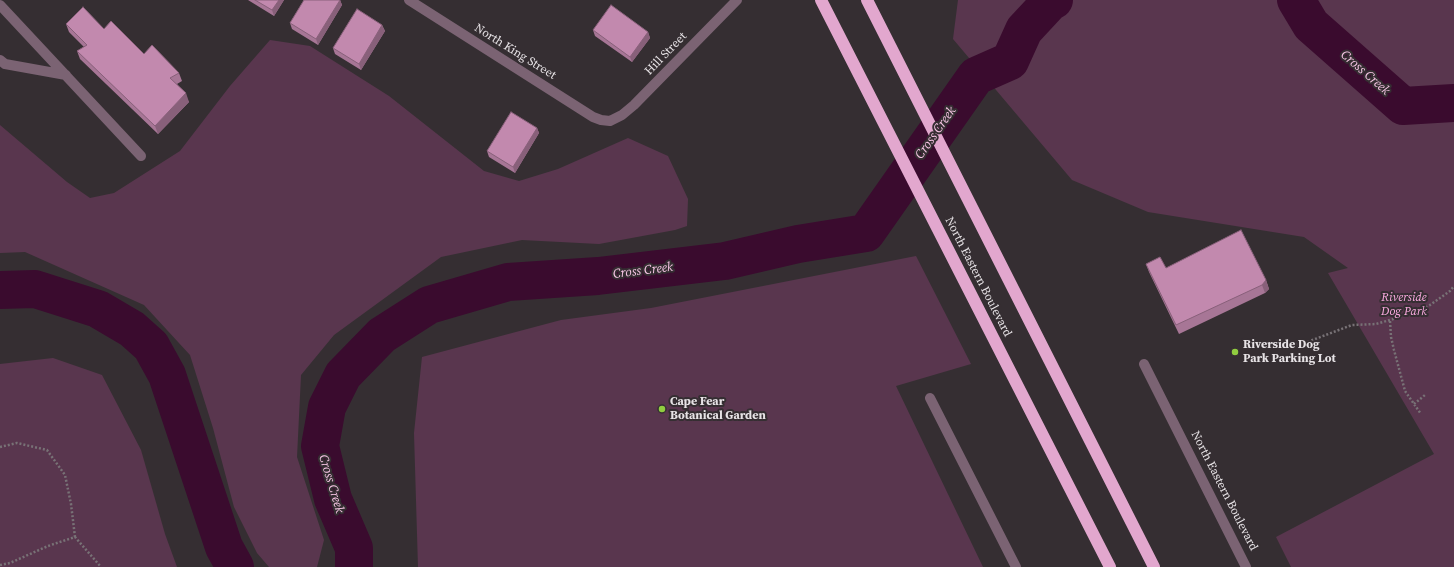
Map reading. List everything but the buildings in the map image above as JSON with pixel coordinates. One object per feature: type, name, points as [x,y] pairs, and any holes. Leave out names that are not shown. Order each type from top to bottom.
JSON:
[{"type":"highway","name":"North Eastern Boulevard","points":[[821,0],[1110,567]]},
{"type":"highway","points":[[866,0],[1154,567]]},
{"type":"street","name":"North King Street","points":[[409,0],[593,117],[610,121]]},
{"type":"street","name":"Hill Street","points":[[610,121],[622,115],[634,105],[737,0]]},
{"type":"street","points":[[0,5],[141,156]]},
{"type":"street","points":[[0,60],[5,64],[66,75]]},
{"type":"street","name":"North Eastern Boulevard","points":[[1144,364],[1246,567]]},
{"type":"street","points":[[930,398],[1016,567]]},
{"type":"path","points":[[1284,344],[1302,344],[1352,325],[1376,324],[1411,314],[1450,291],[1454,286]]},
{"type":"path","points":[[1390,321],[1391,337],[1399,373],[1405,391],[1421,414]]},
{"type":"path","points":[[1414,404],[1425,395]]},
{"type":"path","points":[[0,447],[17,442],[47,450],[65,475],[71,504],[75,537],[101,567]]},
{"type":"path","points":[[0,565],[10,563],[48,546],[75,537]]},
{"type":"green space","name":"Riverside Dog Park","points":[[958,0],[1454,0],[1454,567],[1291,567],[1276,537],[1434,454],[1328,273],[1348,268],[1304,237],[1148,212],[1072,180],[953,39]]},
{"type":"green space","points":[[270,40],[310,46],[389,96],[484,171],[519,181],[558,169],[628,138],[668,156],[688,199],[687,226],[675,230],[599,244],[522,240],[441,257],[334,335],[301,375],[297,457],[324,540],[317,567],[269,567],[257,553],[234,507],[213,428],[190,355],[144,305],[25,252],[0,253],[0,125],[67,182],[90,198],[114,193],[180,151],[230,86]]},
{"type":"green space","name":"Cape Fear Botanical Garden","points":[[916,256],[971,364],[896,386],[983,567],[418,567],[414,433],[422,357],[561,320],[651,308]]},
{"type":"green space","points":[[53,358],[102,375],[141,450],[165,534],[177,567],[0,567],[0,364]]},
{"type":"waterway","name":"Cross Creek","points":[[354,567],[354,548],[333,499],[320,446],[327,407],[343,375],[382,335],[429,305],[508,282],[598,276],[725,261],[798,244],[866,233],[976,76],[1010,61],[1024,30],[1050,2],[1054,0]]},
{"type":"waterway","name":"Cross Creek","points":[[1296,0],[1311,25],[1403,106],[1454,103]]},
{"type":"waterway","name":"Cross Creek","points":[[0,290],[35,289],[98,309],[132,329],[151,346],[167,375],[224,547],[235,567]]},
{"type":"place","name":"Riverside Dog Park Parking Lot","points":[[1235,352]]},
{"type":"place","name":"Cape Fear Botanical Garden","points":[[662,409]]}]
